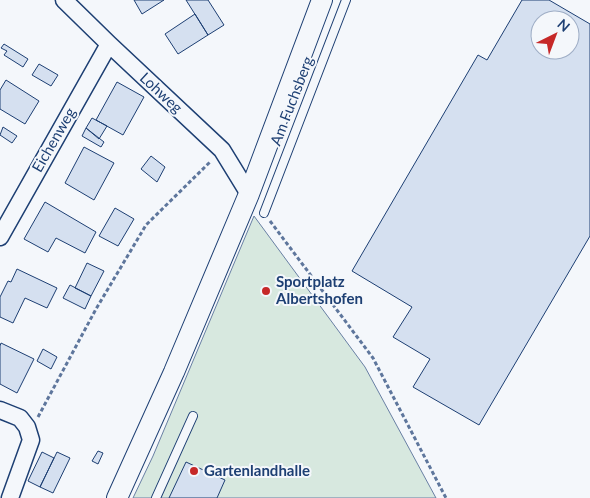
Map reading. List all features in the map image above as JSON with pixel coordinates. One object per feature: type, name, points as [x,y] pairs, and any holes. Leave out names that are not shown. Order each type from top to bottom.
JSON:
[{"type":"street","name":"Lohweg","points":[[64,0],[222,150],[250,194]]},
{"type":"street","points":[[117,498],[174,372],[250,194],[322,0]]},
{"type":"street","name":"Eichenweg","points":[[2,228],[109,44]]},
{"type":"street","points":[[0,410],[20,418],[27,427],[31,440],[10,498]]},
{"type":"lane","name":"Am Fuchsberg","points":[[264,213],[346,0]]},
{"type":"lane","points":[[156,498],[193,416]]},
{"type":"path","points":[[27,427],[38,418],[96,309],[146,225],[222,150]]},
{"type":"path","points":[[264,213],[373,358],[446,498]]},
{"type":"shaded area","name":"Sportplatz Albertshofen","points":[[254,216],[365,367],[436,498],[133,498],[153,456]]},
{"type":"building","points":[[134,0],[164,0],[142,14]]},
{"type":"building","points":[[186,0],[208,0],[224,25],[208,35]]},
{"type":"building","points":[[522,0],[549,0],[566,10],[530,10],[530,60],[580,60],[580,18],[590,24],[590,236],[479,425],[413,387],[430,359],[393,337],[412,307],[352,271],[478,55],[487,60]]},
{"type":"building","points":[[195,14],[208,35],[178,54],[165,34]]},
{"type":"building","points":[[4,44],[28,59],[23,67],[4,55],[7,51],[1,48]]},
{"type":"building","points":[[39,64],[58,75],[51,86],[32,75]]},
{"type":"building","points":[[6,80],[39,101],[25,124],[0,109],[0,90]]},
{"type":"building","points":[[117,82],[144,97],[123,135],[96,120]]},
{"type":"building","points":[[92,118],[107,126],[99,139],[86,128]]},
{"type":"building","points":[[3,127],[17,136],[12,143],[0,135]]},
{"type":"building","points":[[86,128],[104,142],[101,147],[82,136]]},
{"type":"building","points":[[84,147],[114,163],[94,200],[65,183]]},
{"type":"building","points":[[151,156],[165,167],[157,182],[141,169]]},
{"type":"building","points":[[45,202],[96,232],[85,253],[56,238],[48,252],[24,239]]},
{"type":"building","points":[[115,208],[134,219],[118,246],[99,236]]},
{"type":"building","points":[[87,263],[104,271],[91,296],[75,288]]},
{"type":"building","points":[[17,269],[57,288],[47,308],[25,298],[13,323],[0,317],[0,297],[8,281],[11,282]]},
{"type":"building","points":[[70,285],[91,296],[85,309],[63,298]]},
{"type":"building","points":[[1,343],[34,359],[17,393],[0,384]]},
{"type":"building","points":[[43,349],[57,357],[51,369],[37,361]]},
{"type":"building","points":[[98,451],[103,453],[98,464],[92,461]]},
{"type":"building","points":[[42,452],[54,458],[40,487],[28,481]]},
{"type":"building","points":[[57,452],[70,458],[53,493],[40,487]]},
{"type":"building","name":"Gartenlandhalle","points":[[186,462],[225,480],[217,498],[169,498]]},
{"type":"place","name":"Sportplatz Albertshofen","points":[[266,291]]},
{"type":"place","name":"Gartenlandhalle","points":[[194,471]]}]
